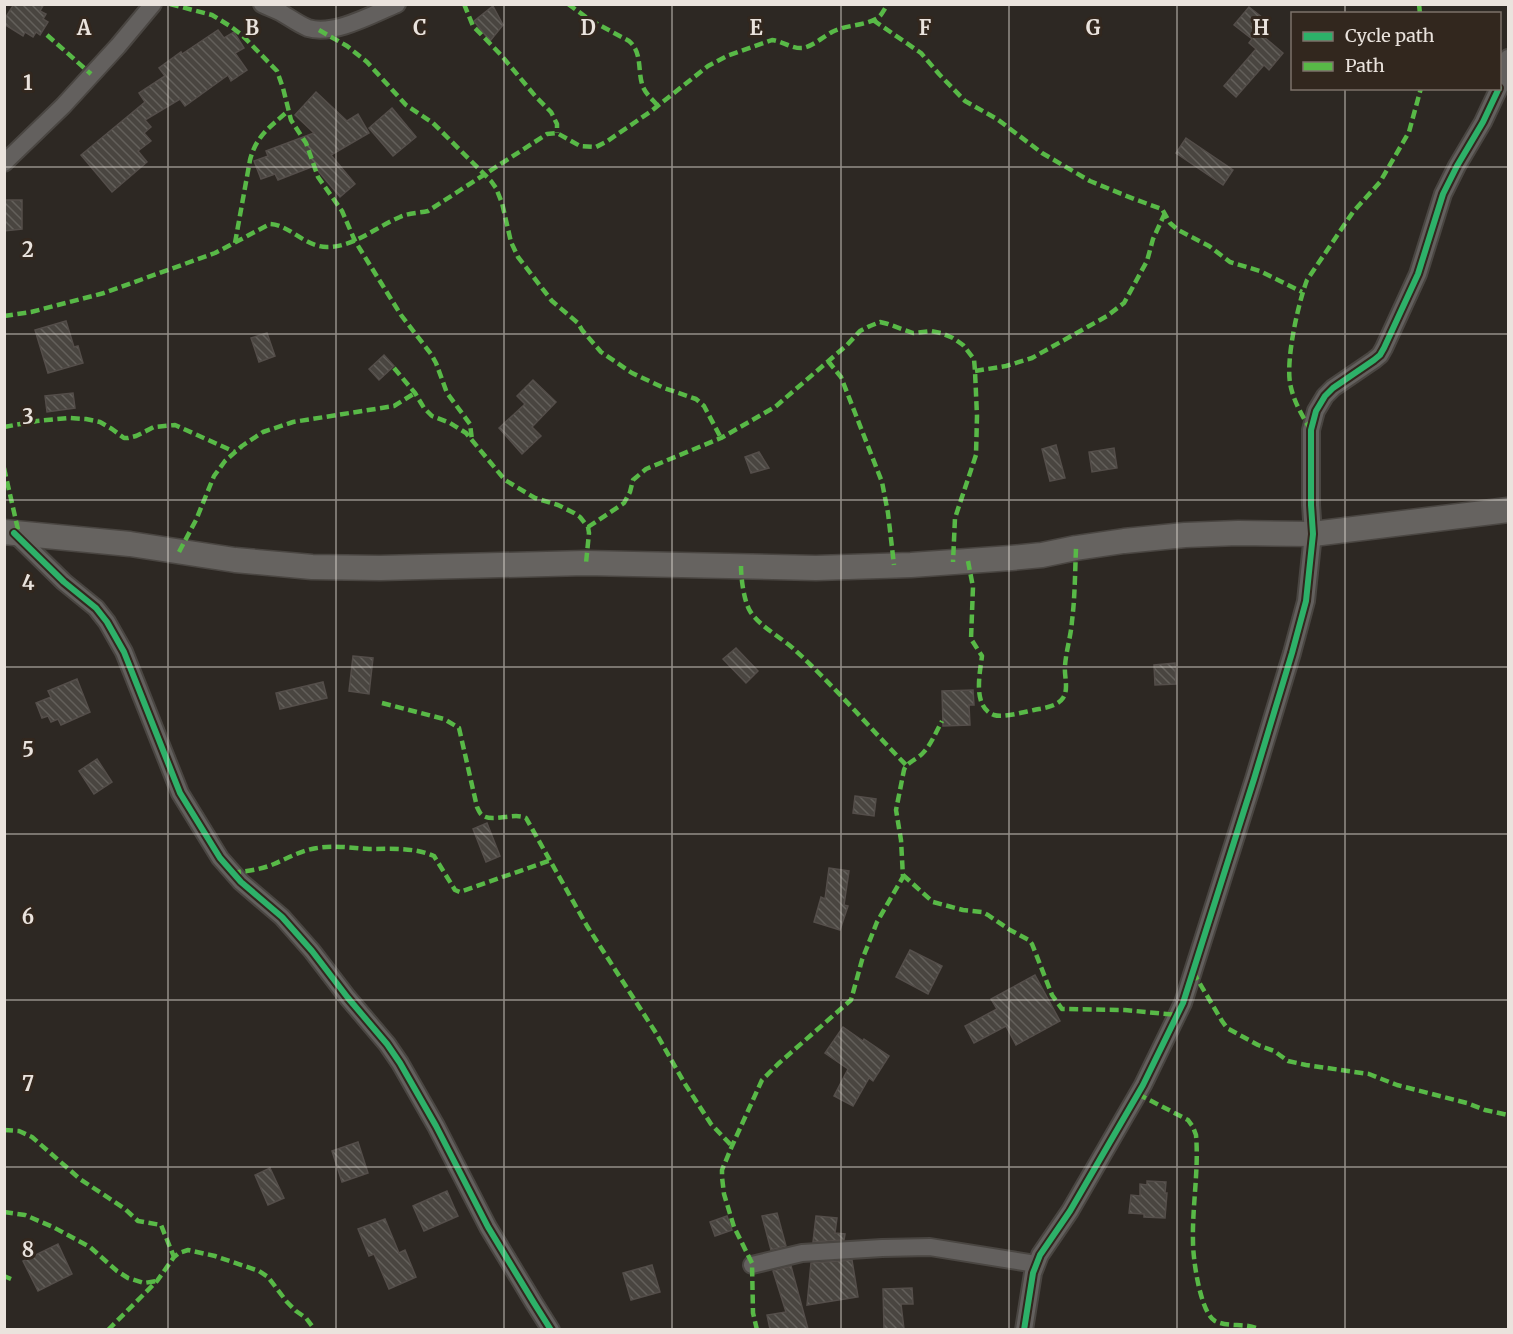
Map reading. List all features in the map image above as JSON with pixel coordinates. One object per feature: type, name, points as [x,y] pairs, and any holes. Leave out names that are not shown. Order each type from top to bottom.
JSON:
[{"type":"main road","points":[[9,532],[130,544],[235,560],[312,567],[380,568],[585,563],[816,568],[911,565],[1032,556],[1185,534],[1314,534],[1509,510]]},
{"type":"street","points":[[4,163],[63,106],[153,4]]},
{"type":"street","points":[[262,4],[301,25],[319,30],[348,24],[397,4]]},
{"type":"street","points":[[1501,81],[1509,58]]},
{"type":"street","points":[[1024,1329],[1036,1264],[1070,1211],[1143,1085],[1183,1003],[1257,769],[1306,601],[1314,534],[1311,495],[1311,430],[1316,411],[1333,388],[1374,360],[1384,348],[1418,274],[1443,194],[1483,122],[1498,90]]},
{"type":"street","points":[[9,532],[96,609],[107,622],[124,652],[180,793],[191,813],[232,873],[282,917],[387,1044],[436,1126],[488,1227],[551,1329]]},
{"type":"street","points":[[752,1265],[802,1253],[930,1247],[1036,1264]]},
{"type":"building","points":[[14,4],[44,4],[40,11],[46,14],[43,19],[48,22],[40,35],[36,32],[33,37],[25,32],[23,36],[4,24]]},
{"type":"building","points":[[493,6],[503,25],[490,41],[474,21]]},
{"type":"building","points":[[1249,7],[1267,21],[1258,32],[1283,53],[1269,70],[1264,65],[1236,97],[1224,86],[1256,49],[1249,43],[1252,39],[1234,25]]},
{"type":"building","points":[[218,30],[224,38],[234,32],[244,48],[235,53],[247,70],[231,81],[228,75],[185,106],[180,99],[145,120],[151,127],[144,133],[151,141],[138,151],[147,162],[112,192],[81,155],[145,102],[139,93],[165,76],[159,68]]},
{"type":"building","points":[[316,92],[347,121],[358,114],[369,133],[331,155],[355,184],[340,197],[314,166],[278,180],[275,174],[261,179],[254,161],[268,156],[266,151],[314,133],[295,115]]},
{"type":"building","points":[[392,108],[416,137],[393,156],[369,128]]},
{"type":"building","points":[[1186,138],[1233,170],[1223,185],[1176,153]]},
{"type":"building","points":[[4,200],[22,200],[22,229],[4,231]]},
{"type":"building","points":[[66,321],[74,347],[78,346],[83,363],[48,373],[35,330]]},
{"type":"building","points":[[267,333],[275,356],[259,362],[251,338]]},
{"type":"building","points":[[384,355],[394,366],[379,380],[369,369]]},
{"type":"building","points":[[533,380],[556,402],[532,427],[541,436],[522,454],[499,428],[525,404],[517,396]]},
{"type":"building","points":[[73,393],[75,408],[47,412],[45,396]]},
{"type":"building","points":[[1056,445],[1065,478],[1050,481],[1042,449]]},
{"type":"building","points":[[1114,448],[1117,468],[1092,472],[1089,452]]},
{"type":"building","points":[[759,452],[769,468],[751,473],[745,457]]},
{"type":"building","points":[[736,648],[758,671],[746,683],[723,659]]},
{"type":"building","points":[[353,656],[373,658],[369,694],[349,691]]},
{"type":"building","points":[[1175,663],[1176,684],[1155,685],[1154,665]]},
{"type":"building","points":[[77,679],[90,712],[61,725],[58,719],[51,722],[48,716],[42,718],[36,703],[51,697],[48,691]]},
{"type":"building","points":[[323,682],[327,698],[280,709],[276,693]]},
{"type":"building","points":[[973,690],[974,705],[969,705],[970,725],[943,726],[942,691]]},
{"type":"building","points":[[97,759],[112,782],[94,794],[79,771]]},
{"type":"building","points":[[855,796],[876,799],[874,816],[853,813]]},
{"type":"building","points":[[487,823],[500,856],[486,862],[473,829]]},
{"type":"building","points":[[829,868],[849,871],[844,905],[848,906],[840,930],[814,922],[821,897],[825,899]]},
{"type":"building","points":[[910,950],[942,966],[928,994],[896,977]]},
{"type":"building","points":[[1035,975],[1060,1021],[1016,1045],[1006,1026],[974,1043],[965,1026],[997,1009],[991,999]]},
{"type":"building","points":[[843,1027],[889,1056],[873,1081],[869,1078],[853,1106],[834,1096],[848,1069],[825,1053]]},
{"type":"building","points":[[358,1142],[368,1173],[342,1182],[332,1151]]},
{"type":"building","points":[[270,1168],[284,1198],[268,1205],[255,1175]]},
{"type":"building","points":[[1147,1181],[1166,1182],[1165,1218],[1144,1217],[1144,1214],[1129,1213],[1131,1195],[1140,1196],[1140,1184],[1147,1185]]},
{"type":"building","points":[[447,1191],[458,1216],[424,1231],[413,1206]]},
{"type":"building","points":[[777,1213],[786,1246],[771,1250],[762,1216]]},
{"type":"building","points":[[727,1216],[732,1230],[715,1236],[710,1222]]},
{"type":"building","points":[[816,1216],[837,1218],[835,1233],[845,1234],[844,1240],[813,1242]]},
{"type":"building","points":[[385,1219],[399,1253],[405,1250],[416,1277],[389,1289],[374,1254],[369,1256],[358,1229]]},
{"type":"building","points":[[58,1244],[72,1274],[38,1291],[23,1261]]},
{"type":"building","points":[[852,1260],[858,1297],[807,1305],[811,1263]]},
{"type":"building","points":[[652,1265],[660,1292],[631,1300],[623,1273]]},
{"type":"building","points":[[791,1266],[808,1329],[770,1329],[767,1315],[786,1312],[773,1271]]},
{"type":"building","points":[[912,1288],[913,1304],[901,1304],[904,1329],[884,1329],[883,1289]]},
{"type":"marked path","points":[[170,4],[212,15],[230,26],[277,71],[291,120],[306,143],[318,177],[342,211],[355,241],[401,315],[431,354],[447,393],[470,424],[472,440]]},
{"type":"marked path","points":[[464,4],[473,26],[551,112],[557,124],[557,133]]},
{"type":"marked path","points":[[568,4],[590,20],[629,41],[638,57],[643,87],[658,106]]},
{"type":"marked path","points":[[4,316],[31,312],[104,293],[215,253],[270,224],[284,228],[319,246],[346,244],[400,217],[428,211],[547,134],[557,133],[580,146],[596,147],[650,112],[708,66],[727,56],[772,40],[795,47],[807,47],[832,32],[876,19],[888,4]]},
{"type":"marked path","points":[[1419,4],[1420,12]]},
{"type":"marked path","points":[[873,20],[921,53],[965,101],[997,119],[1042,153],[1090,181],[1162,209],[1170,223],[1178,230],[1209,246],[1230,262],[1260,271],[1302,292]]},
{"type":"marked path","points":[[319,30],[347,46],[367,62],[406,105],[433,123],[491,181],[502,203],[511,242],[518,257],[552,301],[578,323],[601,352],[632,373],[664,388],[696,399],[704,406],[721,438]]},
{"type":"marked path","points":[[47,35],[91,74]]},
{"type":"marked path","points":[[1311,430],[1293,396],[1289,372],[1294,331],[1307,280],[1353,212],[1380,182],[1409,132],[1420,90]]},
{"type":"marked path","points":[[235,243],[250,160],[256,144],[264,132],[288,111]]},
{"type":"marked path","points":[[975,371],[1006,366],[1032,358],[1107,316],[1124,303],[1147,261],[1153,239],[1165,213]]},
{"type":"marked path","points":[[588,527],[624,503],[633,480],[646,469],[721,438],[775,407],[860,331],[880,322],[913,333],[931,331],[941,333],[963,345],[974,359],[977,416],[976,455],[955,518],[953,562]]},
{"type":"marked path","points":[[828,361],[841,377],[882,482],[894,565]]},
{"type":"marked path","points":[[394,368],[424,408],[432,416],[466,433],[505,480],[535,498],[558,505],[580,517],[588,527],[589,533],[586,563]]},
{"type":"marked path","points":[[179,552],[196,520],[214,476],[225,461],[242,446],[263,432],[293,422],[394,406],[415,393]]},
{"type":"marked path","points":[[4,427],[37,421],[86,419],[100,422],[124,438],[128,438],[154,427],[175,425],[235,452]]},
{"type":"marked path","points":[[4,468],[19,534]]},
{"type":"marked path","points":[[968,561],[973,587],[971,639],[982,656],[979,680],[980,697],[987,711],[998,716],[1008,715],[1046,708],[1060,701],[1065,694],[1065,670],[1074,603],[1076,548]]},
{"type":"marked path","points":[[741,566],[745,596],[754,616],[795,650],[838,692],[906,765]]},
{"type":"marked path","points":[[382,703],[444,719],[459,728],[480,813],[491,818],[515,816],[526,818],[587,926],[656,1033],[685,1084],[711,1124],[732,1146]]},
{"type":"marked path","points":[[757,1330],[753,1313],[752,1263],[734,1227],[724,1194],[722,1170],[762,1080],[851,1000],[862,960],[877,922],[903,877],[901,840],[896,810],[904,770],[931,743],[942,721]]},
{"type":"marked path","points":[[232,873],[264,868],[300,852],[317,848],[402,849],[434,856],[455,890],[460,892],[551,860]]},
{"type":"marked path","points":[[903,875],[933,902],[963,910],[982,912],[1029,940],[1052,995],[1062,1009],[1125,1010],[1177,1015]]},
{"type":"marked path","points":[[1193,972],[1227,1028],[1274,1051],[1288,1061],[1369,1074],[1397,1085],[1508,1115]]},
{"type":"marked path","points":[[1138,1094],[1188,1120],[1196,1135],[1193,1250],[1198,1284],[1205,1307],[1215,1321],[1260,1330]]},
{"type":"marked path","points":[[4,1130],[19,1131],[32,1137],[80,1179],[125,1209],[138,1221],[161,1225],[174,1257]]},
{"type":"marked path","points":[[4,1212],[25,1215],[53,1227],[90,1247],[128,1278],[144,1283],[157,1281]]},
{"type":"marked path","points":[[108,1330],[157,1281],[174,1257],[188,1250],[215,1256],[259,1271],[268,1277],[287,1302],[306,1318],[315,1330]]},
{"type":"marked path","points":[[4,1276],[11,1279]]},
{"type":"cycle path","points":[[1024,1330],[1033,1273],[1040,1255],[1070,1211],[1143,1085],[1183,1003],[1254,779],[1306,601],[1313,534],[1311,430],[1316,411],[1333,388],[1374,360],[1384,348],[1418,274],[1443,194],[1498,90]]},
{"type":"cycle path","points":[[14,533],[64,582],[96,608],[107,622],[124,652],[180,793],[220,858],[241,882],[282,917],[387,1044],[436,1126],[488,1227],[551,1330]]}]
